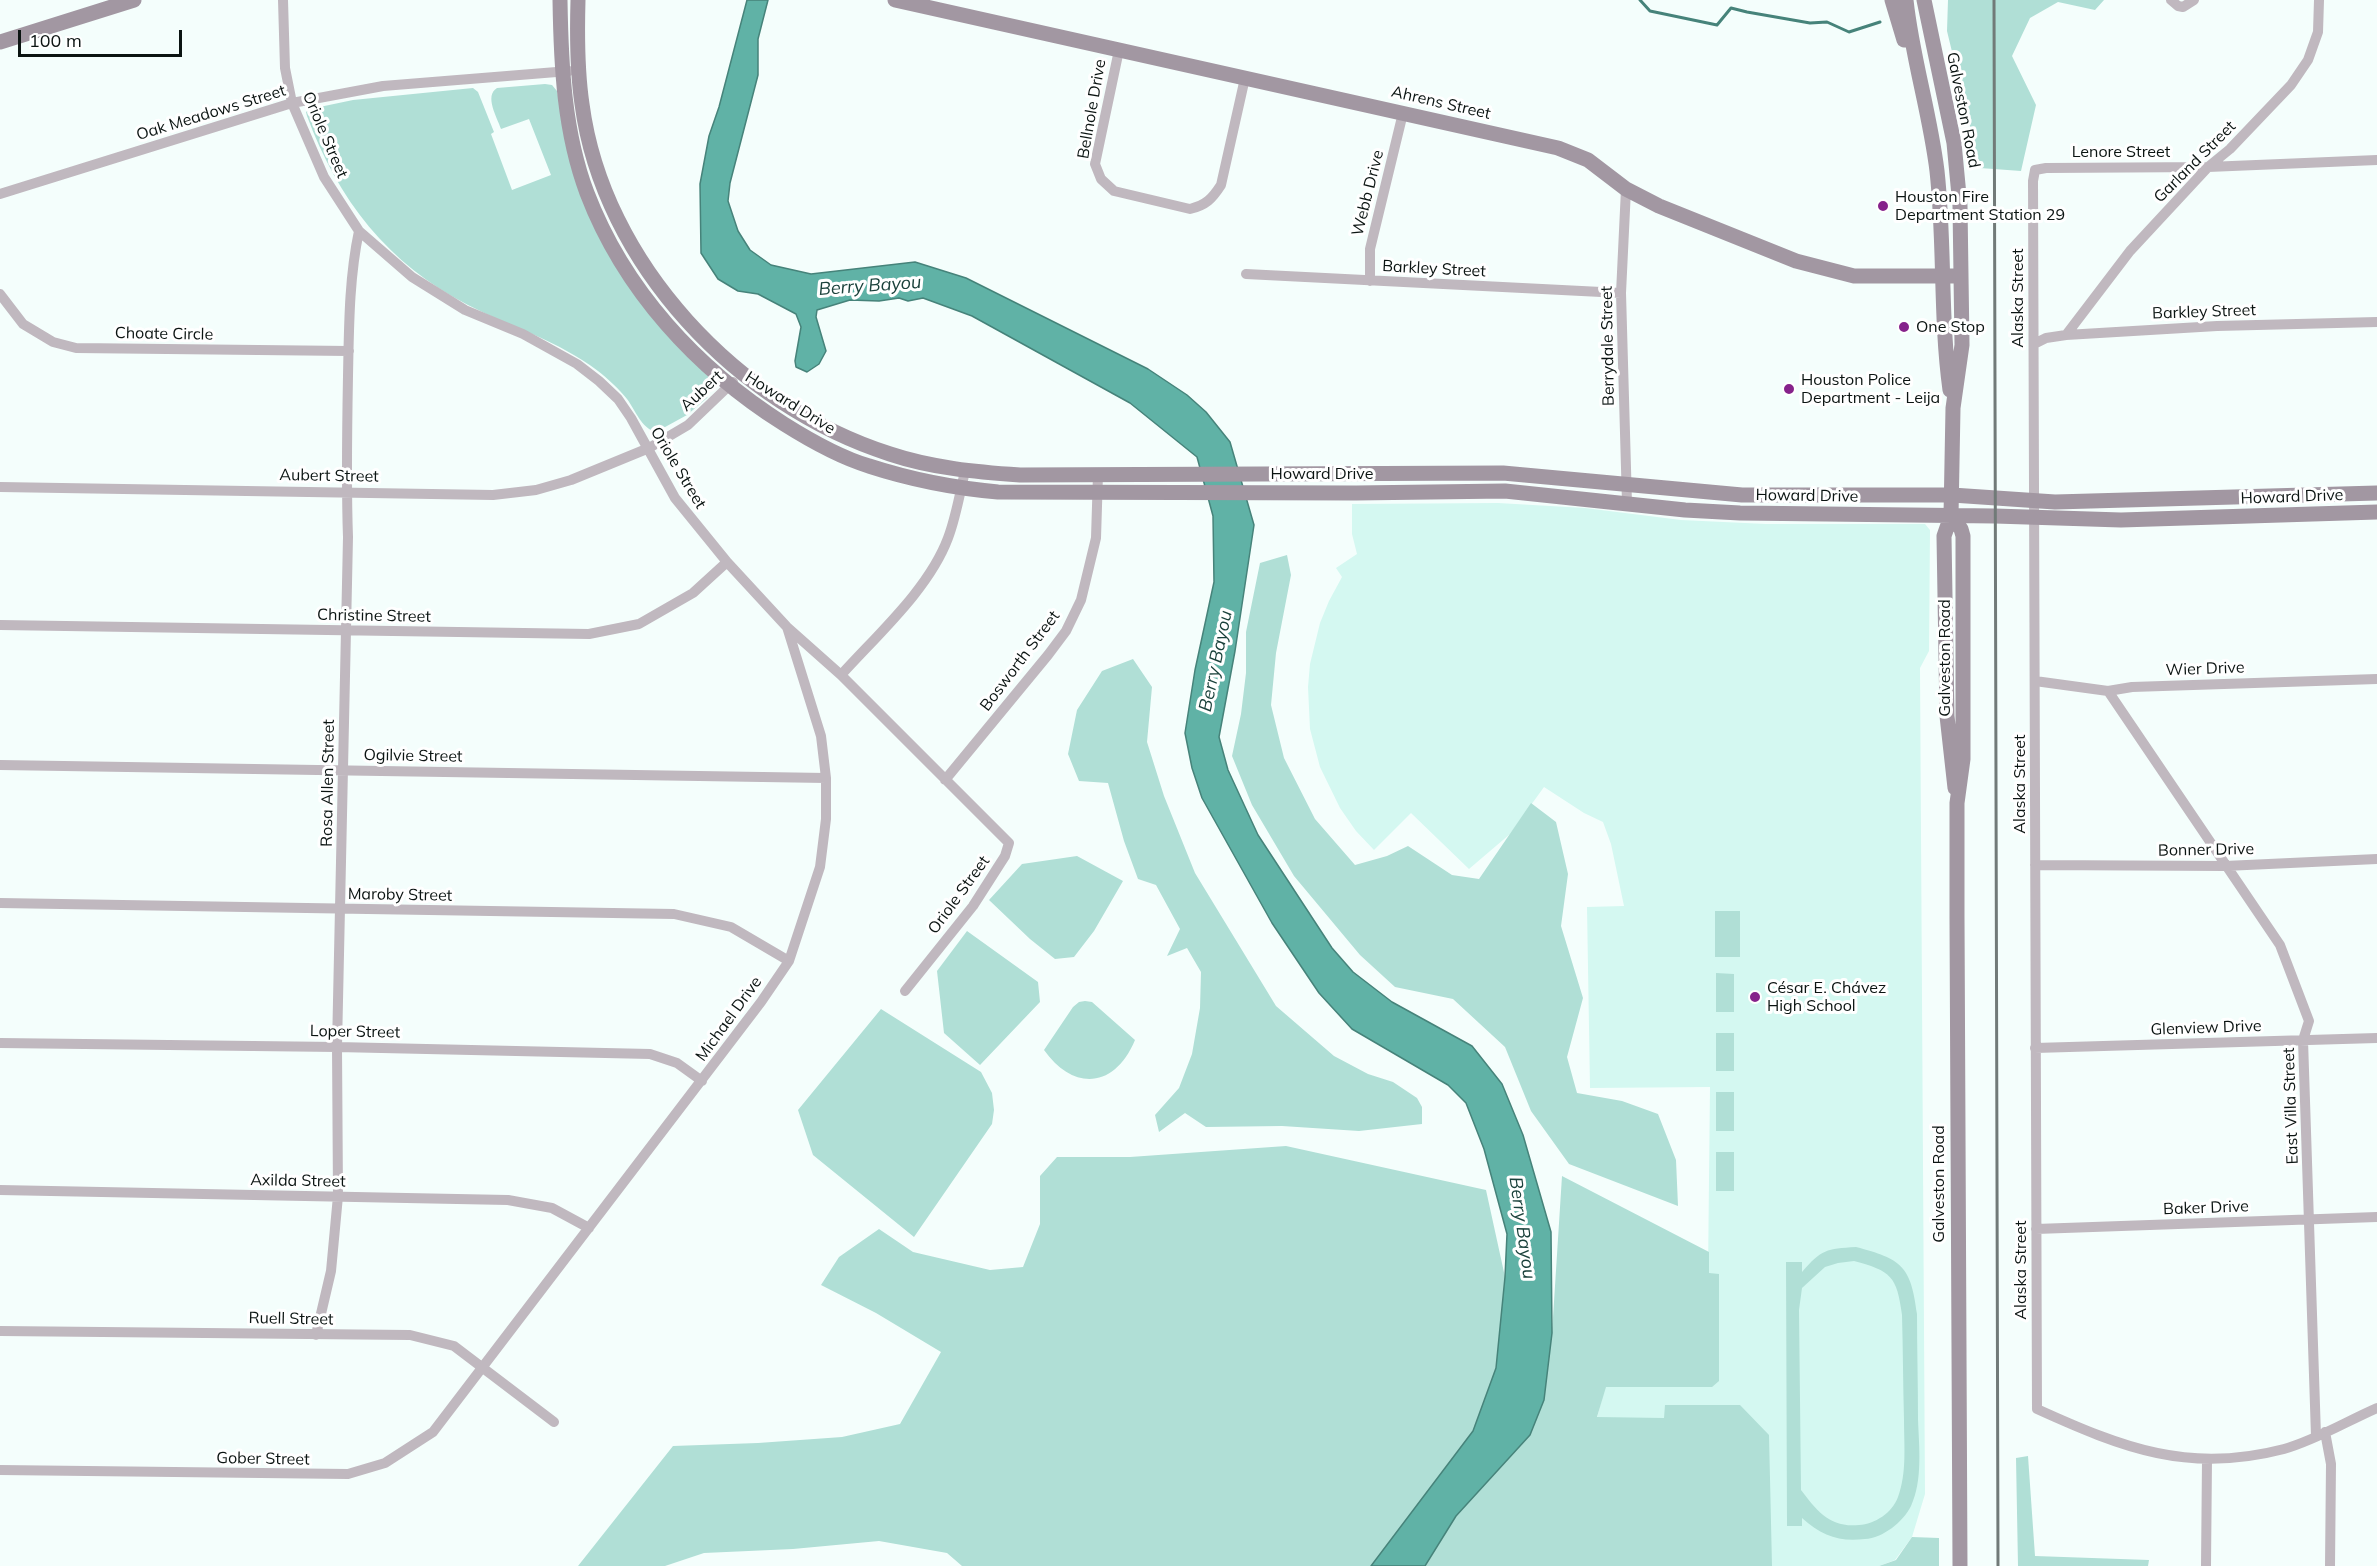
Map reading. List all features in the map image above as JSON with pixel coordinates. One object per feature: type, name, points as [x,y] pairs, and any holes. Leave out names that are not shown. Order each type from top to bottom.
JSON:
[{"type":"main road","points":[[0,42],[134,0]]},
{"type":"main road","name":"Howard Drive","points":[[560,0],[562,72],[573,140],[587,192],[599,221],[630,277],[669,328],[729,386],[772,417],[835,452],[869,466],[961,489],[998,492],[1505,491],[1685,510],[1772,514],[2121,520],[2377,512]]},
{"type":"main road","name":"Howard Drive","points":[[578,0],[578,70],[582,106],[600,178],[627,239],[646,268],[681,315],[704,339],[743,372],[803,416],[843,436],[891,455],[965,471],[1020,476],[1503,473],[1721,494],[1952,495],[2055,502],[2377,494]]},
{"type":"main road","name":"Ahrens Street","points":[[895,0],[1568,152],[1588,160],[1626,189],[1659,206],[1796,261],[1854,276],[1943,274],[1961,276]]},
{"type":"main road","points":[[1892,0],[1928,122]]},
{"type":"main road","name":"Galveston Road","points":[[1906,0],[1934,152],[1940,206],[1944,349],[1953,408]]},
{"type":"main road","name":"Galveston Road","points":[[1924,0],[1954,143],[1960,206],[1962,345],[1953,408],[1951,516],[1944,536],[1946,694],[1950,759],[1957,803]]},
{"type":"main road","points":[[1940,206],[1960,206]]},
{"type":"main road","points":[[630,277],[646,268]]},
{"type":"main road","points":[[835,452],[843,436]]},
{"type":"main road","points":[[1503,473],[1505,491]]},
{"type":"main road","points":[[1356,493],[1357,474]]},
{"type":"main road","points":[[1771,495],[1772,514]]},
{"type":"main road","points":[[2330,495],[2331,513]]},
{"type":"main road","name":"Galveston Road","points":[[1951,516],[1961,529],[1963,536],[1963,759],[1957,803],[1960,1566]]},
{"type":"main road","points":[[1946,694],[1963,693]]},
{"type":"street","name":"Oriole Street","points":[[284,0],[285,68],[292,103],[324,177],[359,231],[412,278],[465,310],[523,334],[577,364],[618,399],[649,448],[675,498],[727,562],[788,627],[841,675],[1009,843],[1005,856],[973,906],[905,991]]},
{"type":"street","points":[[2171,0],[2183,7],[2188,6],[2194,0]]},
{"type":"street","name":"Garland Street","points":[[2066,334],[2130,251],[2208,166],[2230,149],[2291,85],[2308,60],[2318,32],[2319,0]]},
{"type":"street","name":"Bellnole Drive","points":[[1119,50],[1095,164],[1101,179],[1114,191],[1184,207],[1202,206],[1211,199],[1221,185],[1245,78]]},
{"type":"street","name":"Oak Meadows Street","points":[[0,194],[292,103],[383,86],[578,70]]},
{"type":"street","name":"Webb Drive","points":[[1370,281],[1370,249],[1403,113]]},
{"type":"street","name":"Lenore Street","points":[[2046,168],[2208,166],[2377,160]]},
{"type":"street","name":"Alaska Street","points":[[2046,168],[2035,170],[2033,181],[2037,1409],[2120,1445],[2166,1456],[2207,1460]]},
{"type":"street","name":"Berrydale Street","points":[[1626,189],[1621,293],[1627,503]]},
{"type":"street","name":"Rosa Allen Street","points":[[316,1335],[331,1271],[338,1196],[337,1047],[346,630],[349,351],[351,265],[359,231]]},
{"type":"street","name":"Barkley Street","points":[[1246,274],[1621,293]]},
{"type":"street","name":"Choate Circle","points":[[0,294],[23,324],[53,342],[76,348],[349,351]]},
{"type":"street","name":"Barkley Street","points":[[2034,344],[2046,338],[2066,334],[2217,326],[2377,322]]},
{"type":"street","name":"Aubert","points":[[649,448],[688,425],[743,372]]},
{"type":"street","name":"Aubert Street","points":[[0,486],[494,495],[537,490],[570,480],[649,448]]},
{"type":"street","points":[[841,675],[913,595],[939,557],[948,538],[965,471]]},
{"type":"street","name":"Bosworth Street","points":[[945,780],[1066,631],[1081,600],[1096,538],[1098,474]]},
{"type":"street","name":"Christine Street","points":[[0,625],[589,634],[639,624],[693,593],[727,562]]},
{"type":"street","name":"Michael Drive","points":[[482,1367],[702,1081],[789,962],[820,867],[826,819],[826,778],[821,736],[812,699],[788,627]]},
{"type":"street","name":"Wier Drive","points":[[2035,681],[2108,691],[2132,687],[2377,679]]},
{"type":"street","name":"East Villa Street","points":[[2108,691],[2280,945],[2309,1021],[2303,1040],[2309,1218],[2321,1434],[2331,1464],[2330,1566]]},
{"type":"street","name":"Ogilvie Street","points":[[0,765],[826,778]]},
{"type":"street","name":"Bonner Drive","points":[[2035,865],[2225,866],[2377,859]]},
{"type":"street","name":"Maroby Street","points":[[0,903],[674,914],[731,927],[789,962]]},
{"type":"street","name":"Glenview Drive","points":[[2035,1048],[2377,1038]]},
{"type":"street","name":"Loper Street","points":[[0,1043],[651,1054],[677,1063],[702,1081]]},
{"type":"street","name":"Axilda Street","points":[[0,1190],[508,1200],[552,1208],[590,1228]]},
{"type":"street","name":"Baker Drive","points":[[2036,1229],[2377,1216]]},
{"type":"street","name":"Ruell Street","points":[[0,1331],[410,1335],[454,1346],[554,1422]]},
{"type":"street","name":"Gober Street","points":[[0,1470],[348,1474],[385,1463],[433,1432],[482,1367]]},
{"type":"street","points":[[2206,1566],[2207,1460],[2286,1448],[2377,1408]]},
{"type":"shaded area","points":[[1948,0],[2104,0],[2095,10],[2058,2],[2030,18],[2012,56],[2036,105],[2021,171],[1980,168],[1947,31]]},
{"type":"shaded area","points":[[552,85],[557,91],[577,183],[679,348],[710,378],[712,387],[707,398],[687,415],[656,432],[646,427],[617,388],[583,360],[439,289],[390,249],[350,202],[320,147],[306,112],[310,109],[353,100],[473,88],[478,92],[494,132],[491,134],[512,190],[551,175],[529,119],[501,129],[491,101],[493,92],[497,88]]},
{"type":"shaded area","name":"César E. Chávez High School","points":[[1498,503],[1585,508],[1681,520],[1766,524],[1925,524],[1930,530],[1929,651],[1920,668],[1925,1494],[1912,1537],[1895,1560],[1879,1566],[1657,1566],[1597,1418],[1605,1387],[1708,1273],[1710,1087],[1590,1088],[1587,907],[1624,906],[1611,844],[1603,822],[1584,813],[1544,787],[1510,834],[1469,869],[1411,813],[1374,850],[1356,831],[1340,808],[1320,767],[1310,729],[1308,687],[1310,664],[1320,623],[1342,577],[1336,568],[1357,554],[1352,534],[1352,504]]},
{"type":"shaded area","points":[[1287,555],[1291,575],[1276,653],[1271,705],[1284,758],[1315,819],[1355,865],[1387,856],[1408,846],[1452,875],[1479,879],[1531,803],[1556,822],[1568,874],[1561,926],[1583,998],[1567,1057],[1577,1093],[1622,1101],[1658,1114],[1676,1160],[1678,1206],[1569,1164],[1531,1111],[1505,1047],[1453,999],[1395,987],[1360,955],[1294,876],[1252,805],[1232,756],[1241,714],[1246,673],[1246,632],[1260,563]]},
{"type":"shaded area","points":[[1133,659],[1152,687],[1147,742],[1164,796],[1195,873],[1276,1006],[1334,1056],[1368,1074],[1393,1082],[1417,1098],[1422,1107],[1422,1124],[1359,1131],[1282,1126],[1206,1127],[1185,1113],[1159,1132],[1155,1115],[1179,1088],[1192,1054],[1200,1008],[1201,972],[1187,948],[1167,956],[1180,929],[1156,885],[1138,879],[1124,841],[1108,783],[1079,781],[1068,754],[1077,710],[1102,671]]},
{"type":"shaded area","points":[[1077,856],[1123,881],[1094,931],[1074,957],[1055,959],[989,900],[1022,864]]},
{"type":"shaded area","points":[[1715,911],[1740,911],[1740,957],[1715,957]]},
{"type":"shaded area","points":[[967,931],[1038,982],[1040,1002],[980,1065],[944,1033],[937,971]]},
{"type":"shaded area","points":[[1716,973],[1734,974],[1734,1012],[1716,1012]]},
{"type":"shaded area","points":[[1085,1001],[1092,1002],[1135,1040],[1127,1056],[1117,1068],[1093,1079],[1081,1078],[1068,1073],[1056,1064],[1044,1050],[1073,1007]]},
{"type":"shaded area","points":[[881,1009],[981,1072],[992,1093],[994,1110],[992,1124],[914,1237],[813,1155],[798,1110]]},
{"type":"shaded area","points":[[1716,1033],[1734,1033],[1734,1071],[1716,1071]]},
{"type":"shaded area","points":[[1716,1092],[1734,1092],[1734,1131],[1716,1131]]},
{"type":"shaded area","points":[[1286,1146],[1486,1190],[1505,1277],[1496,1368],[1473,1431],[1371,1566],[962,1566],[947,1553],[879,1541],[793,1549],[704,1553],[665,1566],[578,1566],[673,1446],[842,1437],[900,1424],[941,1352],[876,1313],[821,1285],[839,1257],[879,1229],[913,1252],[990,1270],[1023,1267],[1040,1224],[1040,1176],[1057,1157],[1130,1157]]},
{"type":"shaded area","points":[[1716,1152],[1734,1152],[1734,1191],[1716,1191]]},
{"type":"shaded area","points":[[1562,1176],[1709,1252],[1709,1273],[1719,1274],[1719,1381],[1712,1387],[1606,1387],[1597,1417],[1664,1418],[1665,1405],[1740,1405],[1769,1435],[1772,1566],[1425,1566],[1456,1516],[1530,1435],[1544,1400],[1552,1333]]},
{"type":"shaded area","points":[[1856,1247],[1884,1256],[1901,1267],[1907,1274],[1915,1298],[1919,1463],[1915,1496],[1911,1506],[1898,1523],[1879,1536],[1847,1540],[1824,1533],[1802,1518],[1802,1526],[1787,1526],[1786,1262],[1802,1262],[1802,1272],[1825,1252]],"holes":[[[1854,1261],[1876,1268],[1890,1277],[1898,1292],[1902,1315],[1904,1469],[1901,1488],[1895,1503],[1887,1513],[1871,1522],[1859,1525],[1832,1521],[1819,1511],[1801,1490],[1799,1310],[1802,1288],[1825,1267]]]},
{"type":"shaded area","points":[[2028,1456],[2035,1556],[2149,1560],[2148,1566],[2018,1566],[2016,1458]]},
{"type":"shaded area","points":[[1912,1537],[1939,1538],[1939,1566],[1879,1566],[1896,1560]]},
{"type":"water","name":"Berry Bayou","points":[[747,0],[768,0],[758,39],[758,75],[730,183],[728,201],[738,231],[750,250],[771,265],[811,274],[915,262],[966,278],[1148,369],[1187,395],[1206,412],[1230,442],[1254,525],[1219,737],[1228,770],[1258,835],[1332,948],[1353,972],[1392,1002],[1472,1046],[1502,1084],[1523,1135],[1551,1232],[1552,1333],[1544,1400],[1530,1435],[1456,1516],[1425,1566],[1371,1566],[1473,1431],[1496,1368],[1507,1234],[1484,1149],[1466,1103],[1448,1085],[1352,1029],[1319,993],[1272,923],[1202,798],[1192,768],[1185,733],[1195,670],[1214,582],[1213,516],[1197,457],[1130,403],[972,316],[923,298],[908,301],[899,298],[879,301],[850,300],[817,310],[816,317],[826,351],[819,364],[807,372],[796,367],[801,327],[796,314],[758,294],[738,291],[718,279],[701,253],[700,184],[709,136],[719,107]]},
{"type":"waterway","points":[[1640,0],[1650,11],[1717,25],[1731,8],[1810,23],[1827,22],[1849,32],[1880,22]]},
{"type":"railway","points":[[1994,0],[1998,1566]]},
{"type":"place","name":"Houston Fire Department Station 29","points":[[1883,206]]},
{"type":"place","name":"One Stop","points":[[1904,327]]},
{"type":"place","name":"Houston Police Department - Leija","points":[[1789,389]]},
{"type":"place","name":"César E. Chávez High School","points":[[1755,997]]}]
